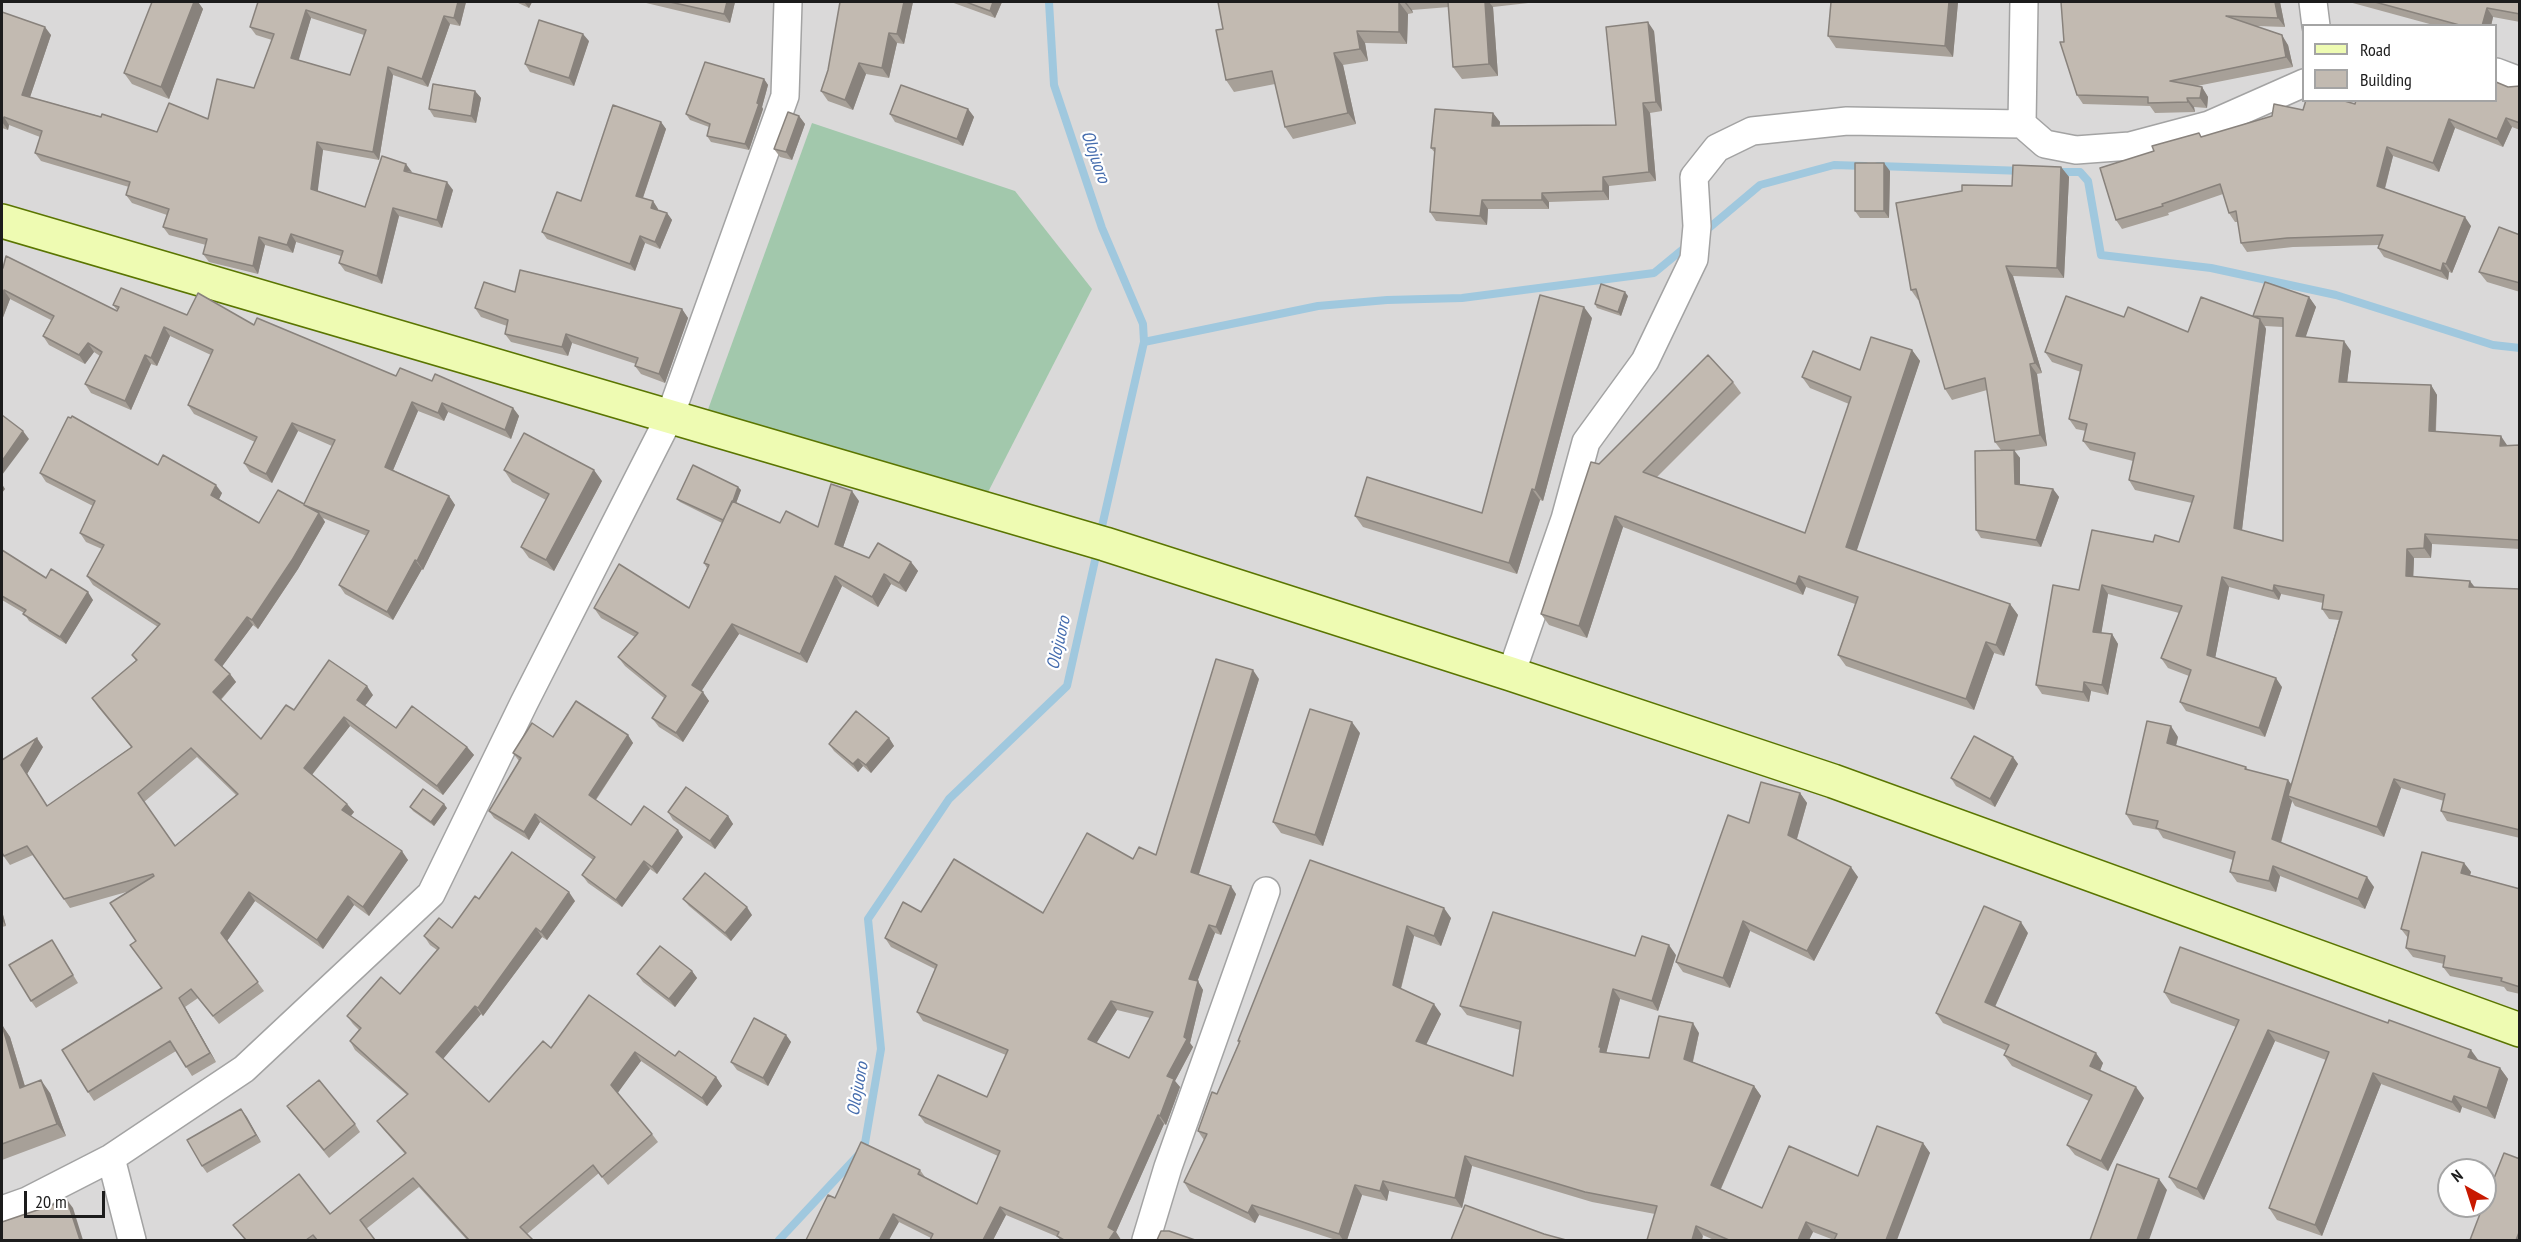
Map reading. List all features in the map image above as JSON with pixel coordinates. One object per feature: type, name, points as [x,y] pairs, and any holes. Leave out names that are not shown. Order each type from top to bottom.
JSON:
[{"type":"street","points":[[2,1210],[27,1201],[111,1158],[244,1069],[431,894],[524,703],[670,416],[785,96],[788,2]]},
{"type":"street","points":[[2022,124],[2024,2]]},
{"type":"street","points":[[2313,2],[2316,24]]},
{"type":"street","points":[[2497,72],[2520,81]]},
{"type":"street","points":[[1511,674],[1565,519],[1586,442],[1645,361],[1694,259],[1697,226],[1694,177],[1717,148],[1752,131],[1847,121],[2022,124],[2045,144],[2076,150],[2130,146],[2209,125],[2302,84]]},
{"type":"street","points":[[2,220],[1061,533],[1105,544],[1511,674],[1833,782],[2520,1030]]},
{"type":"street","points":[[1146,1240],[1168,1167],[1266,891]]},
{"type":"street","points":[[111,1158],[132,1240]]},
{"type":"shaded area","points":[[2,2],[2519,2],[2519,1240],[2,1240]]},
{"type":"green space","points":[[812,123],[1015,191],[1092,289],[985,498],[706,415]]},
{"type":"building","points":[[152,2],[194,2],[161,87],[124,73]]},
{"type":"building","points":[[258,2],[458,2],[454,18],[444,16],[422,79],[388,67],[373,152],[317,142],[311,189],[365,207],[382,156],[406,164],[404,171],[447,182],[437,220],[393,208],[377,276],[339,263],[343,251],[291,234],[287,245],[259,237],[253,266],[203,254],[207,239],[163,227],[169,209],[126,195],[130,182],[35,153],[42,131],[4,117],[2,122],[2,12],[45,27],[22,95],[101,117],[102,114],[157,132],[169,103],[208,119],[217,79],[254,88],[274,34],[250,27]],"holes":[[[306,10],[366,30],[350,75],[291,58]]]},
{"type":"building","points":[[670,2],[727,2],[724,14]]},
{"type":"building","points":[[840,2],[904,2],[897,34],[889,33],[882,68],[859,63],[845,100],[821,91],[828,70]]},
{"type":"building","points":[[966,2],[993,2],[990,11]]},
{"type":"building","points":[[1218,2],[1399,2],[1399,32],[1357,31],[1360,49],[1334,53],[1348,113],[1285,127],[1272,71],[1226,80],[1216,30],[1223,29]]},
{"type":"building","points":[[1448,2],[1485,2],[1489,64],[1453,67]]},
{"type":"building","points":[[1831,2],[1949,2],[1945,46],[1828,36]]},
{"type":"building","points":[[2061,2],[2275,2],[2278,18],[2226,16],[2282,35],[2286,57],[2170,81],[2202,87],[2200,98],[2187,98],[2188,102],[2148,103],[2148,97],[2077,95],[2060,42],[2064,42]]},
{"type":"building","points":[[2375,2],[2520,2],[2520,14],[2487,8],[2483,24],[2456,24]]},
{"type":"building","points":[[539,20],[583,34],[569,78],[525,64]]},
{"type":"building","points":[[1648,22],[1656,102],[1643,103],[1649,172],[1603,177],[1603,191],[1542,193],[1542,200],[1482,200],[1480,216],[1430,212],[1435,148],[1431,148],[1435,109],[1493,113],[1492,126],[1616,125],[1606,27]]},
{"type":"building","points":[[705,62],[764,79],[757,103],[759,104],[745,144],[707,136],[710,124],[686,114]]},
{"type":"building","points":[[2497,82],[2508,87],[2520,86],[2520,123],[2506,118],[2497,139],[2449,119],[2433,163],[2387,147],[2377,186],[2465,217],[2441,271],[2378,248],[2383,235],[2287,238],[2241,243],[2236,211],[2229,213],[2220,184],[2162,204],[2163,206],[2116,220],[2100,168],[2154,151],[2152,146],[2199,133],[2201,137],[2272,116],[2274,104],[2303,110],[2305,102],[2355,104],[2356,102],[2497,102]]},
{"type":"building","points":[[433,84],[475,91],[471,116],[429,109]]},
{"type":"building","points":[[901,85],[968,109],[957,139],[890,114]]},
{"type":"building","points":[[613,105],[661,122],[636,196],[653,201],[651,208],[667,213],[655,242],[640,236],[630,264],[542,232],[557,192],[581,201]]},
{"type":"building","points":[[788,112],[799,116],[786,152],[774,149]]},
{"type":"building","points":[[1855,163],[1884,163],[1884,211],[1855,211]]},
{"type":"building","points":[[2013,165],[2061,167],[2057,268],[2006,266],[2035,363],[2030,364],[2040,435],[1995,442],[1985,378],[1945,389],[1916,289],[1911,290],[1896,203],[1962,191],[1962,185],[2012,186]]},
{"type":"building","points":[[2499,227],[2520,235],[2520,283],[2479,272]]},
{"type":"building","points":[[6,256],[117,311],[119,307],[113,305],[121,288],[187,315],[198,293],[254,325],[257,318],[396,376],[400,368],[432,381],[435,374],[513,408],[505,430],[442,403],[438,413],[412,402],[385,467],[449,496],[417,561],[415,560],[387,612],[339,585],[369,531],[304,505],[319,513],[292,560],[252,620],[247,617],[215,660],[230,674],[213,692],[261,739],[286,705],[294,710],[329,660],[367,686],[357,700],[396,728],[412,706],[467,747],[437,786],[344,717],[304,768],[347,804],[342,810],[402,851],[363,907],[348,896],[317,940],[249,892],[221,933],[258,982],[213,1016],[191,989],[179,998],[210,1053],[186,1067],[170,1041],[88,1092],[62,1050],[162,988],[130,945],[136,941],[110,903],[154,876],[153,874],[64,899],[27,846],[4,856],[2,853],[2,760],[37,738],[21,765],[47,806],[132,747],[92,698],[137,660],[132,655],[160,624],[87,576],[104,545],[80,533],[95,501],[40,473],[68,417],[72,416],[158,465],[163,455],[216,485],[211,495],[259,523],[278,490],[304,504],[335,440],[292,423],[266,474],[244,463],[257,437],[188,405],[213,350],[164,327],[151,358],[145,355],[125,401],[85,384],[102,352],[88,343],[79,355],[43,336],[54,316],[4,290],[2,297],[3,268]],"holes":[[[191,748],[238,794],[175,846],[138,793]]]},
{"type":"building","points":[[520,270],[682,309],[659,374],[635,366],[638,358],[566,334],[562,347],[505,334],[508,320],[475,308],[484,282],[515,292]]},
{"type":"building","points":[[2265,282],[2309,297],[2296,336],[2344,341],[2339,382],[2431,385],[2429,431],[2501,436],[2500,446],[2520,445],[2520,546],[2519,540],[2425,534],[2424,548],[2407,549],[2406,576],[2470,581],[2469,587],[2520,589],[2520,830],[2441,811],[2445,794],[2394,779],[2377,827],[2288,796],[2342,612],[2322,609],[2324,595],[2274,585],[2273,591],[2222,577],[2207,655],[2276,678],[2259,728],[2180,702],[2191,670],[2161,658],[2182,606],[2102,585],[2093,632],[2112,634],[2102,685],[2084,682],[2083,692],[2036,685],[2053,585],[2079,590],[2092,530],[2153,542],[2155,535],[2179,542],[2194,496],[2129,480],[2135,453],[2083,441],[2087,424],[2069,419],[2082,365],[2045,352],[2066,296],[2124,317],[2128,307],[2188,332],[2201,297],[2260,319],[2234,528],[2283,541],[2283,318],[2253,316]]},
{"type":"building","points":[[1601,284],[1625,292],[1618,312],[1595,304]]},
{"type":"building","points":[[1540,295],[1584,307],[1535,490],[1532,489],[1509,563],[1355,516],[1367,477],[1482,513]]},
{"type":"building","points":[[1871,337],[1912,350],[1846,547],[2010,604],[1996,645],[1986,642],[1966,699],[1838,655],[1858,597],[1799,576],[1796,584],[1615,516],[1579,626],[1541,614],[1591,462],[1599,464],[1708,355],[1733,382],[1643,472],[1805,533],[1851,397],[1802,377],[1813,351],[1860,370]]},
{"type":"building","points":[[2,415],[23,431],[2,461]]},
{"type":"building","points":[[524,433],[594,470],[546,560],[521,547],[549,494],[504,470]]},
{"type":"building","points":[[2014,450],[2015,484],[2053,489],[2036,540],[1976,530],[1975,451]]},
{"type":"building","points":[[693,465],[738,487],[723,520],[677,499]]},
{"type":"building","points":[[831,484],[852,491],[835,544],[869,558],[878,543],[911,562],[899,583],[884,574],[872,597],[835,576],[800,654],[732,624],[692,685],[703,692],[676,733],[652,718],[666,696],[618,657],[638,633],[594,608],[619,564],[689,608],[709,565],[704,563],[732,501],[780,523],[786,511],[818,527]]},
{"type":"building","points":[[2,550],[46,578],[51,569],[88,592],[60,637],[23,614],[26,610],[2,596]]},
{"type":"building","points":[[1216,659],[1253,670],[1191,872],[1231,886],[1216,927],[1209,925],[1189,979],[1198,981],[1184,1037],[1187,1039],[1167,1076],[1174,1079],[1160,1116],[1158,1115],[1108,1227],[1115,1231],[1109,1240],[1064,1240],[1057,1236],[1059,1232],[1000,1207],[983,1240],[930,1240],[933,1234],[893,1214],[879,1240],[806,1240],[828,1195],[835,1198],[861,1142],[920,1170],[918,1174],[977,1204],[1000,1151],[919,1115],[938,1075],[987,1097],[1008,1050],[917,1012],[937,965],[885,938],[903,902],[921,912],[954,859],[1043,913],[1087,833],[1133,859],[1139,847],[1156,855]],"holes":[[[1111,1001],[1153,1012],[1129,1058],[1088,1039]]]},
{"type":"building","points":[[576,701],[628,735],[589,795],[631,825],[644,806],[678,830],[652,867],[644,861],[616,900],[582,875],[595,857],[535,814],[524,832],[489,811],[521,758],[513,753],[532,723],[553,737]]},
{"type":"building","points":[[1310,709],[1352,722],[1315,835],[1273,822]]},
{"type":"building","points":[[856,711],[889,738],[866,765],[858,759],[853,764],[829,744]]},
{"type":"building","points":[[2147,721],[2171,726],[2167,743],[2246,767],[2245,769],[2288,780],[2272,839],[2367,877],[2358,899],[2273,866],[2269,881],[2230,872],[2235,852],[2156,828],[2158,821],[2126,814]]},
{"type":"building","points":[[1974,736],[2013,757],[1990,799],[1951,778]]},
{"type":"building","points":[[1761,782],[1800,793],[1788,835],[1851,867],[1807,951],[1743,921],[1723,978],[1676,962],[1728,815],[1749,823]]},
{"type":"building","points":[[686,787],[728,816],[710,841],[668,812]]},
{"type":"building","points":[[423,789],[444,804],[431,822],[410,807]]},
{"type":"building","points":[[512,852],[569,892],[541,932],[536,928],[478,1008],[475,1006],[436,1052],[489,1102],[543,1041],[551,1048],[589,995],[675,1056],[679,1051],[716,1077],[702,1098],[635,1052],[611,1085],[652,1134],[602,1177],[593,1165],[520,1227],[533,1240],[469,1240],[413,1178],[360,1220],[375,1240],[317,1240],[313,1235],[306,1240],[246,1240],[233,1225],[299,1174],[330,1214],[406,1153],[377,1121],[408,1094],[350,1041],[361,1028],[347,1016],[381,977],[400,994],[439,948],[424,936],[439,918],[452,928],[475,896],[479,899]]},
{"type":"building","points":[[2422,852],[2464,863],[2461,873],[2520,889],[2520,987],[2501,981],[2502,978],[2443,967],[2445,956],[2406,948],[2409,931],[2401,929]]},
{"type":"building","points":[[1310,860],[1444,908],[1434,936],[1407,926],[1393,985],[1434,1004],[1416,1041],[1513,1076],[1521,1022],[1460,1006],[1493,912],[1635,956],[1642,936],[1669,945],[1652,1001],[1613,989],[1599,1047],[1601,1047],[1600,1052],[1649,1058],[1659,1016],[1693,1023],[1684,1059],[1754,1086],[1711,1185],[1762,1208],[1789,1146],[1858,1176],[1877,1126],[1923,1143],[1886,1240],[1834,1240],[1837,1234],[1806,1222],[1798,1240],[1729,1240],[1696,1226],[1692,1240],[1647,1240],[1657,1206],[1585,1192],[1465,1156],[1455,1198],[1383,1181],[1380,1191],[1355,1185],[1339,1234],[1252,1205],[1248,1213],[1184,1182],[1207,1134],[1198,1131],[1212,1092],[1217,1094],[1240,1041],[1238,1041]]},
{"type":"building","points":[[705,873],[747,907],[725,933],[683,899]]},
{"type":"building","points":[[1984,906],[2021,922],[1985,1002],[2096,1053],[2090,1066],[2136,1087],[2101,1161],[2067,1145],[2092,1095],[2004,1055],[2009,1045],[1936,1013]]},
{"type":"building","points":[[52,940],[73,975],[31,1001],[9,965]]},
{"type":"building","points":[[660,946],[692,971],[669,999],[637,974]]},
{"type":"building","points":[[2180,947],[2388,1023],[2389,1020],[2471,1050],[2468,1057],[2500,1068],[2487,1108],[2454,1096],[2452,1102],[2373,1073],[2315,1225],[2269,1208],[2329,1052],[2268,1030],[2197,1189],[2169,1177],[2239,1020],[2164,992]]},
{"type":"building","points":[[754,1018],[786,1035],[763,1078],[731,1062]]},
{"type":"building","points":[[2,1025],[20,1088],[41,1080],[57,1124],[2,1144]]},
{"type":"building","points":[[319,1080],[355,1124],[324,1150],[287,1106]]},
{"type":"building","points":[[241,1109],[256,1135],[202,1166],[187,1140]]},
{"type":"building","points":[[2504,1153],[2520,1159],[2520,1230],[2516,1240],[2470,1240],[2478,1218],[2497,1218],[2497,1171]]},
{"type":"building","points":[[2117,1164],[2159,1179],[2137,1240],[2090,1240]]},
{"type":"building","points":[[67,1200],[80,1240],[2,1240],[2,1222]]},
{"type":"building","points":[[1465,1205],[1544,1234],[1566,1240],[1451,1240]]},
{"type":"building","points":[[1161,1231],[1169,1231],[1195,1240],[1157,1240]]},
{"type":"waterway","name":"Olojuoro","points":[[1049,2],[1054,85],[1102,228],[1143,324],[1144,342],[1100,535]]},
{"type":"waterway","points":[[1703,233],[1760,185],[1834,165],[1865,166]]},
{"type":"waterway","points":[[1878,166],[2024,171]]},
{"type":"waterway","points":[[2055,172],[2080,172],[2088,181],[2101,255],[2211,268],[2336,295],[2493,345],[2520,348]]},
{"type":"waterway","points":[[1144,342],[1318,306],[1387,300],[1462,298],[1654,273],[1688,245]]},
{"type":"waterway","name":"Olojuoro","points":[[779,1240],[864,1149],[881,1049],[868,919],[949,799],[1067,686],[1098,547]]}]
